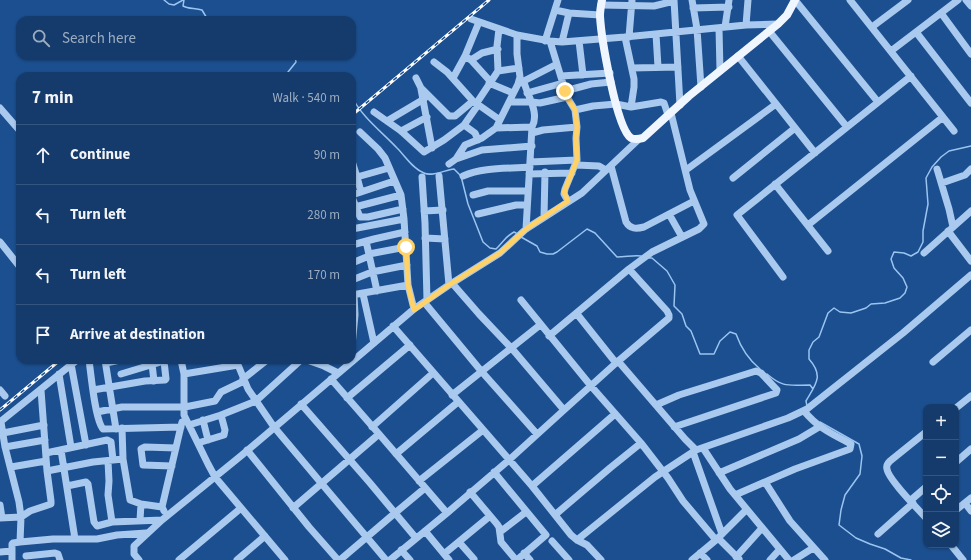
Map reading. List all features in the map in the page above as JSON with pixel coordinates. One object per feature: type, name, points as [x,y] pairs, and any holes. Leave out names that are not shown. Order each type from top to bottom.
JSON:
[{"type":"main road","points":[[601,2],[600,15],[603,39],[616,104],[625,131],[632,139],[638,140],[643,138],[700,87],[778,24],[789,12],[795,0]]},
{"type":"street","points":[[558,0],[548,41],[566,94],[575,110],[577,127],[576,162],[564,194],[568,201]]},
{"type":"street","points":[[601,2],[656,3],[674,0],[680,105]]},
{"type":"street","points":[[692,0],[696,29],[700,87]]},
{"type":"street","points":[[746,25],[748,0]]},
{"type":"street","points":[[795,0],[878,102]]},
{"type":"street","points":[[872,27],[908,0]]},
{"type":"street","points":[[891,52],[958,0]]},
{"type":"street","points":[[966,0],[971,6]]},
{"type":"street","points":[[854,1],[891,52],[954,131]]},
{"type":"street","points":[[631,107],[634,87],[627,37],[632,3]]},
{"type":"street","points":[[693,8],[729,3],[722,28],[720,71]]},
{"type":"street","points":[[555,10],[569,13],[600,15]]},
{"type":"street","points":[[562,42],[569,13]]},
{"type":"street","points":[[941,13],[971,54]]},
{"type":"street","points":[[471,19],[517,35],[562,42],[627,37],[696,29],[778,24]]},
{"type":"street","points":[[454,78],[468,58],[479,22]]},
{"type":"street","points":[[374,112],[400,130],[422,152],[426,152],[464,125],[475,103],[498,71],[499,29]]},
{"type":"street","points":[[770,31],[847,127]]},
{"type":"street","points":[[916,32],[971,103]]},
{"type":"street","points":[[656,34],[658,66]]},
{"type":"street","points":[[517,35],[521,83],[532,102],[534,124],[532,130],[526,229]]},
{"type":"street","points":[[579,41],[582,75]]},
{"type":"street","points":[[468,58],[498,49]]},
{"type":"street","points":[[738,56],[815,153]]},
{"type":"street","points":[[468,58],[490,82],[513,93]]},
{"type":"street","points":[[434,62],[454,78],[475,103],[500,120]]},
{"type":"street","points":[[450,164],[456,159],[463,147],[478,140],[496,128],[513,93],[521,83],[557,64]]},
{"type":"street","points":[[632,68],[658,66],[678,67]]},
{"type":"street","points":[[498,71],[519,68]]},
{"type":"street","points":[[527,93],[562,79],[582,75],[610,73]]},
{"type":"street","points":[[783,277],[737,215],[911,76]]},
{"type":"street","points":[[416,78],[424,99],[428,132],[432,148]]},
{"type":"street","points":[[509,102],[540,103],[591,84],[611,82]]},
{"type":"street","points":[[421,88],[452,117],[475,103]]},
{"type":"street","points":[[387,121],[424,99]]},
{"type":"street","points":[[550,336],[629,269],[652,252],[699,229],[704,224],[690,190],[686,170],[670,114],[663,102],[631,107],[616,104],[593,106],[575,110]]},
{"type":"street","points":[[686,170],[776,104]]},
{"type":"street","points":[[0,108],[16,126]]},
{"type":"street","points":[[400,130],[427,117]]},
{"type":"street","points":[[808,226],[943,117]]},
{"type":"street","points":[[464,125],[475,133],[478,140]]},
{"type":"street","points":[[496,128],[543,130],[577,127]]},
{"type":"street","points":[[733,178],[795,128]]},
{"type":"street","points":[[360,132],[385,158],[394,182],[401,195],[408,285],[414,310]]},
{"type":"street","points":[[356,358],[425,301],[500,253],[526,229],[582,193],[638,140]]},
{"type":"street","points":[[456,159],[482,150],[532,146]]},
{"type":"street","points":[[463,176],[472,172],[487,169],[530,168],[576,162],[608,168]]},
{"type":"street","points":[[356,174],[389,168]]},
{"type":"street","points":[[530,168],[545,172],[572,173]]},
{"type":"street","points":[[608,168],[628,226],[637,229],[644,228],[694,201]]},
{"type":"street","points":[[937,169],[942,183],[950,229],[971,261]]},
{"type":"street","points":[[942,183],[965,175],[971,169]]},
{"type":"street","points":[[544,217],[545,172]]},
{"type":"street","points":[[439,176],[451,284],[511,347],[564,410]]},
{"type":"street","points":[[356,177],[361,192]]},
{"type":"street","points":[[422,178],[425,238],[425,301],[482,372],[537,434]]},
{"type":"street","points":[[356,194],[394,182]]},
{"type":"street","points":[[775,184],[828,251]]},
{"type":"street","points":[[473,195],[488,191],[528,191]]},
{"type":"street","points":[[356,207],[401,195]]},
{"type":"street","points":[[478,214],[516,205],[527,205]]},
{"type":"street","points":[[356,210],[358,216],[363,218],[403,209]]},
{"type":"street","points":[[424,211],[443,210]]},
{"type":"street","points":[[669,214],[682,237]]},
{"type":"street","points":[[924,253],[950,229],[970,214]]},
{"type":"street","points":[[356,229],[404,219]]},
{"type":"street","points":[[373,225],[374,239]]},
{"type":"street","points":[[356,244],[405,232]]},
{"type":"street","points":[[425,238],[445,239]]},
{"type":"street","points":[[366,241],[377,291]]},
{"type":"street","points":[[0,242],[16,262]]},
{"type":"street","points":[[356,261],[369,255],[406,247]]},
{"type":"street","points":[[356,278],[372,272],[407,265]]},
{"type":"street","points":[[390,560],[509,460],[668,318],[668,311],[645,284],[629,269]]},
{"type":"street","points":[[577,540],[663,471],[698,450],[808,408],[903,333],[971,275]]},
{"type":"street","points":[[356,295],[408,285]]},
{"type":"street","points":[[363,294],[374,342]]},
{"type":"street","points":[[520,300],[591,386],[641,443],[663,471],[683,501],[738,558],[762,528]]},
{"type":"street","points":[[356,307],[365,303]]},
{"type":"street","points":[[577,314],[674,427],[719,473],[746,510],[789,560]]},
{"type":"street","points":[[452,395],[540,325]]},
{"type":"street","points":[[393,326],[556,514],[567,530],[577,540],[588,545],[601,560]]},
{"type":"street","points":[[933,362],[971,330]]},
{"type":"street","points":[[347,398],[410,345]]},
{"type":"street","points":[[356,349],[362,353]]},
{"type":"street","points":[[60,560],[58,554],[56,553],[26,558],[18,498],[0,422],[72,364]]},
{"type":"street","points":[[74,364],[86,444]]},
{"type":"street","points":[[90,364],[97,412],[101,427],[103,429],[181,426]]},
{"type":"street","points":[[105,364],[112,408],[119,428],[130,500],[141,504],[162,507]]},
{"type":"street","points":[[122,374],[152,364],[154,381]]},
{"type":"street","points":[[93,390],[163,381],[166,379],[168,364]]},
{"type":"street","points":[[164,518],[162,507],[185,407],[184,374],[182,364]]},
{"type":"street","points":[[184,374],[232,364]]},
{"type":"street","points":[[237,364],[244,380],[256,401],[274,427],[386,560]]},
{"type":"street","points":[[97,412],[122,407],[185,407],[215,401],[221,392],[244,380],[262,364]]},
{"type":"street","points":[[189,424],[221,415],[256,401],[298,364]]},
{"type":"street","points":[[317,364],[338,373]]},
{"type":"street","points":[[139,560],[134,554],[134,546],[146,533],[349,364]]},
{"type":"street","points":[[656,405],[679,395],[756,371],[761,373],[777,390],[776,393],[674,427]]},
{"type":"street","points":[[372,427],[433,373]]},
{"type":"street","points":[[59,374],[71,448]]},
{"type":"street","points":[[331,379],[447,513]]},
{"type":"street","points":[[0,505],[1,518],[21,517],[30,511],[51,504],[41,390]]},
{"type":"street","points":[[959,406],[971,396]]},
{"type":"street","points":[[396,454],[458,402]]},
{"type":"street","points":[[301,404],[416,538]]},
{"type":"street","points":[[735,496],[806,464],[850,449],[851,444],[813,422],[808,408]]},
{"type":"street","points":[[532,486],[615,414]]},
{"type":"street","points":[[184,415],[215,477],[285,560]]},
{"type":"street","points":[[198,443],[224,435],[225,433],[221,415]]},
{"type":"street","points":[[203,420],[208,440]]},
{"type":"street","points":[[3,433],[44,425]]},
{"type":"street","points":[[719,473],[799,439],[819,426]]},
{"type":"street","points":[[419,481],[482,430]]},
{"type":"street","points":[[293,508],[379,434]]},
{"type":"street","points":[[923,434],[887,465],[887,470],[892,479],[923,515]]},
{"type":"street","points":[[5,447],[45,440]]},
{"type":"street","points":[[46,453],[110,440],[108,495],[112,522]]},
{"type":"street","points":[[556,514],[641,443]]},
{"type":"street","points":[[172,466],[143,465],[141,449],[145,447],[176,448]]},
{"type":"street","points":[[959,459],[971,449]]},
{"type":"street","points":[[61,450],[76,539]]},
{"type":"street","points":[[247,450],[293,508],[339,560],[425,488]]},
{"type":"street","points":[[698,450],[719,537]]},
{"type":"street","points":[[47,471],[123,459]]},
{"type":"street","points":[[10,467],[46,460]]},
{"type":"street","points":[[470,492],[499,527],[501,542],[516,560],[546,535],[494,472]]},
{"type":"street","points":[[67,486],[87,482],[95,525],[100,526],[112,522],[164,518]]},
{"type":"street","points":[[765,482],[790,521],[825,560]]},
{"type":"street","points":[[878,534],[923,490]]},
{"type":"street","points":[[959,508],[971,498]]},
{"type":"street","points":[[965,503],[971,511]]},
{"type":"street","points":[[140,520],[141,504]]},
{"type":"street","points":[[179,560],[241,508]]},
{"type":"street","points":[[692,560],[719,537],[746,510]]},
{"type":"street","points":[[500,532],[526,512]]},
{"type":"street","points":[[425,531],[447,557],[459,542],[490,516]]},
{"type":"street","points":[[12,560],[12,543],[54,539],[102,538],[117,535],[146,533]]},
{"type":"street","points":[[237,560],[265,536]]},
{"type":"street","points":[[552,541],[569,560]]},
{"type":"street","points":[[459,542],[474,560]]},
{"type":"street","points":[[794,560],[813,548]]},
{"type":"street","points":[[954,548],[964,560]]},
{"type":"street","points":[[770,560],[780,549]]},
{"type":"street","points":[[401,550],[410,560]]},
{"type":"street","points":[[0,552],[12,551]]},
{"type":"street","points":[[524,553],[530,560]]},
{"type":"street","points":[[700,553],[706,560]]},
{"type":"waterway","points":[[164,0],[169,4],[174,5],[183,0]]},
{"type":"waterway","points":[[184,0],[183,6],[202,10],[206,16]]},
{"type":"waterway","points":[[288,72],[296,62],[296,60]]},
{"type":"waterway","points":[[356,104],[367,118],[416,169],[427,174],[439,173],[454,169],[461,176],[468,204],[483,242],[490,248],[496,249],[509,235],[514,232],[516,233]]},
{"type":"waterway","points":[[807,406],[806,401],[817,380],[816,370],[809,359],[809,350],[813,342],[819,337],[828,313],[834,308],[840,312],[851,313],[866,308],[871,304],[885,303],[900,298],[905,293],[907,287],[903,278],[894,268],[891,259],[894,252],[904,253],[911,256],[918,252],[923,242],[923,231],[928,204],[926,178],[932,167],[949,151],[971,146]]},
{"type":"waterway","points":[[521,237],[537,246],[540,252],[553,254],[587,229],[595,233],[617,257],[641,256]]},
{"type":"waterway","points":[[649,258],[652,258],[667,271],[675,285],[674,306],[682,314],[686,326],[691,331],[700,354],[714,354],[720,341],[730,332],[736,334],[740,344],[752,362],[760,369]]},
{"type":"waterway","points":[[767,374],[782,384],[810,385],[813,389]]},
{"type":"waterway","points":[[820,422],[859,444],[862,456],[860,474],[845,495],[839,525],[856,538],[885,549],[901,558],[911,560]]},
{"type":"railway","points":[[356,112],[489,0]]},
{"type":"railway","points":[[0,410],[55,364]]},
{"type":"route","points":[[406,247],[408,285],[414,310],[449,285],[500,253],[526,229],[568,201],[564,192],[576,165],[577,127],[575,110],[565,91]]}]
